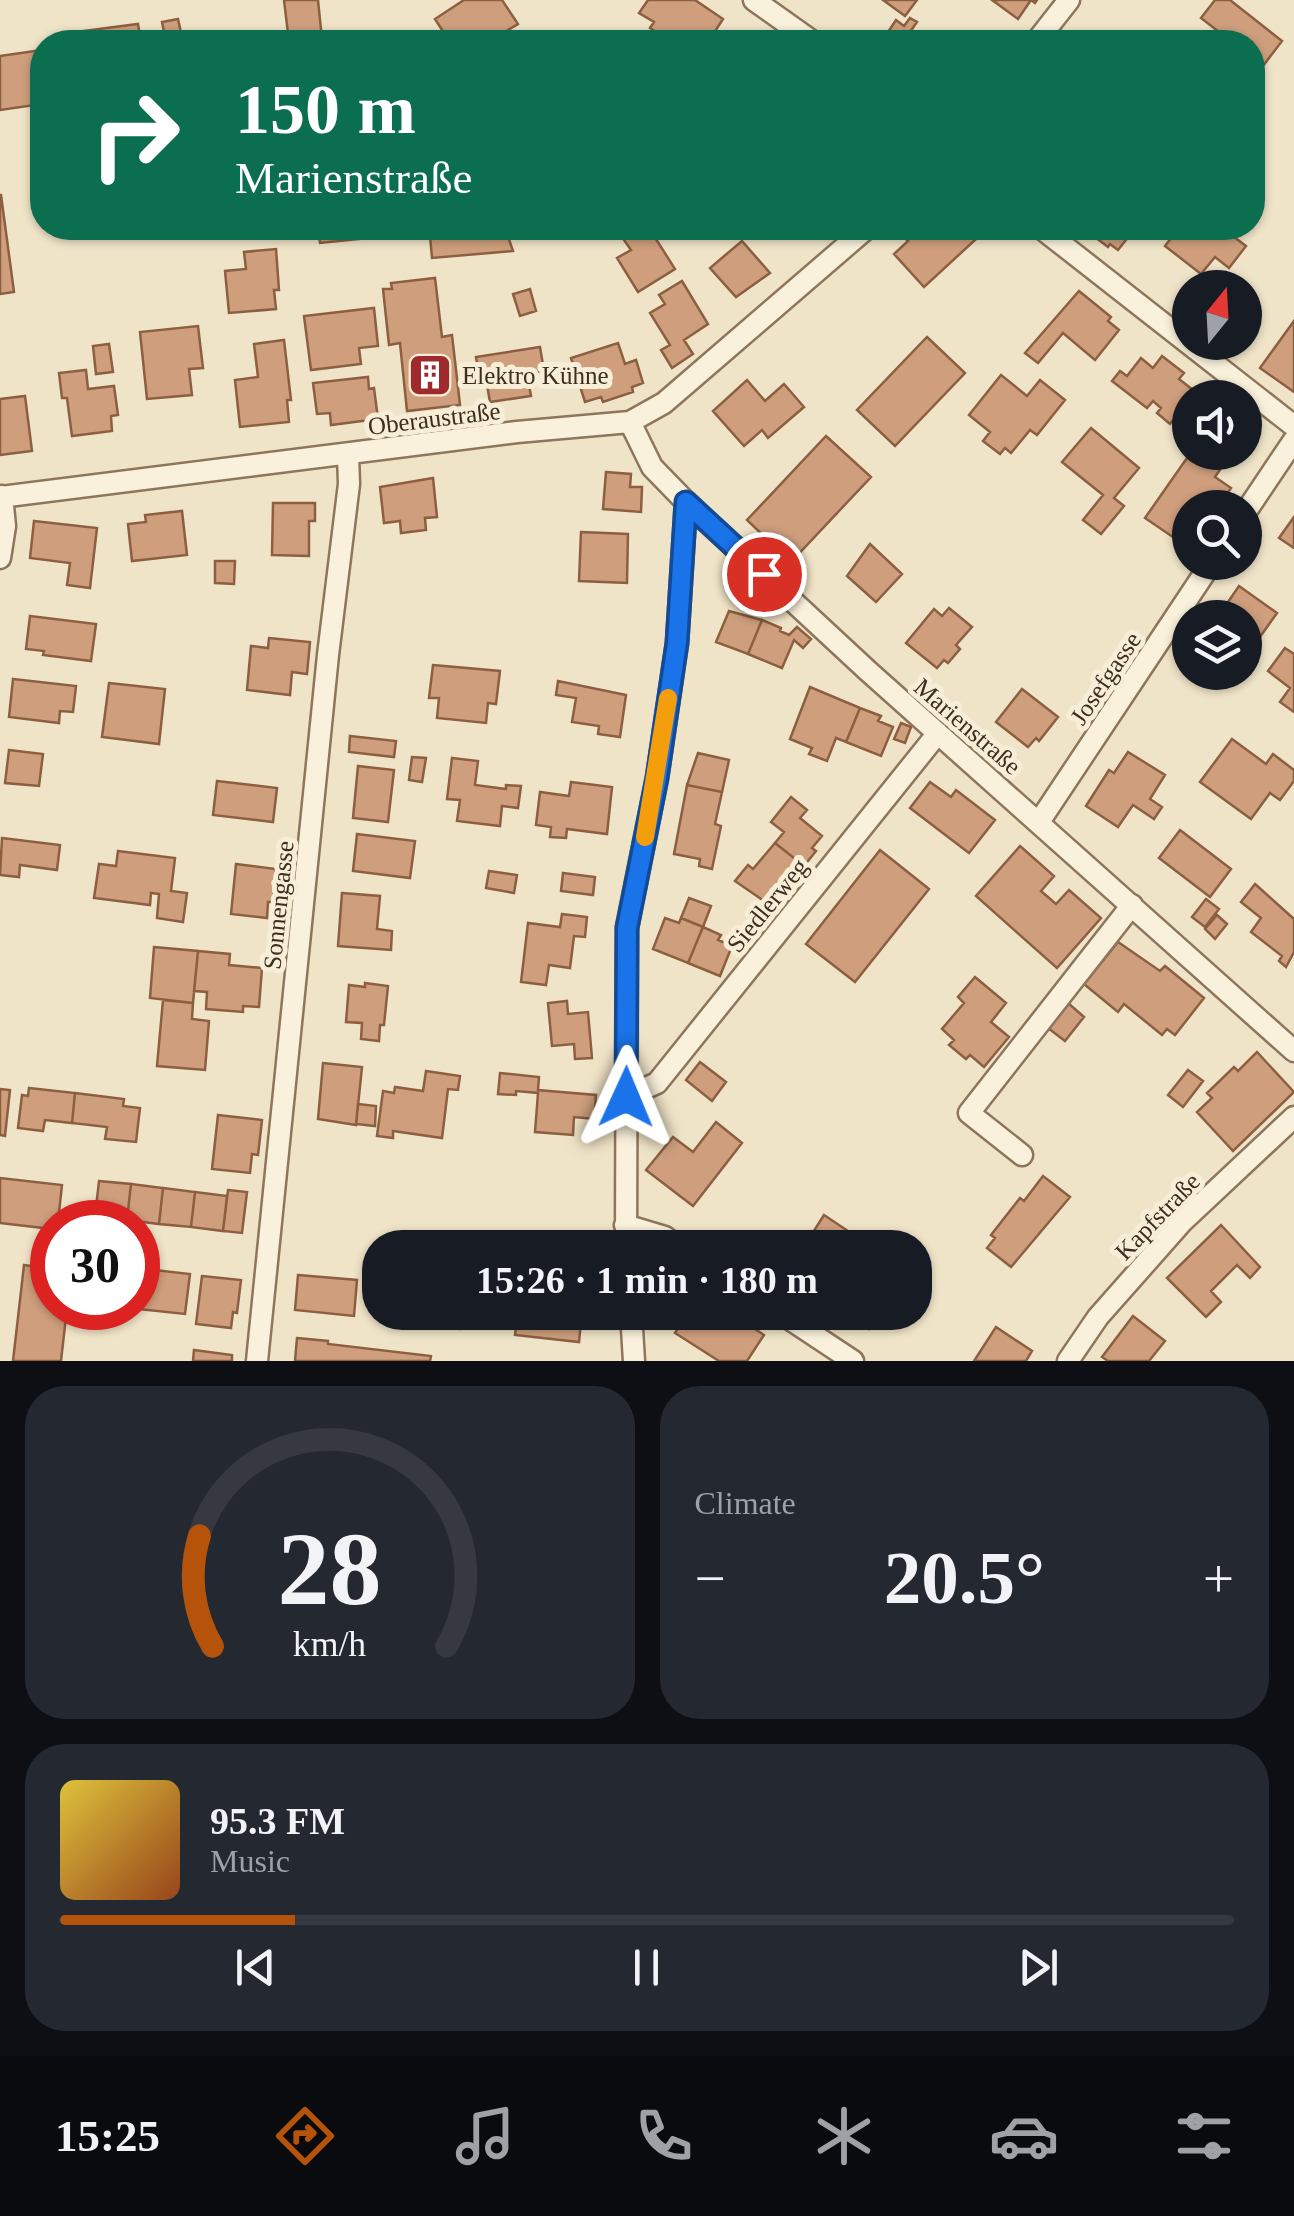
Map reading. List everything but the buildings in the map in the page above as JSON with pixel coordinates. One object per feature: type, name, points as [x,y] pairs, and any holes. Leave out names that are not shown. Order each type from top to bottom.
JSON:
[{"type":"street","points":[[754,0],[796,30]]},
{"type":"street","points":[[1045,30],[1068,0]]},
{"type":"street","name":"Oberaustraße","points":[[1,497],[630,422],[664,402],[853,240]]},
{"type":"street","points":[[1056,240],[1294,426]]},
{"type":"street","name":"Marienstraße","points":[[630,422],[652,467],[686,502],[1294,1050]]},
{"type":"street","points":[[1260,490],[1294,440]]},
{"type":"street","name":"Sonnengasse","points":[[257,1361],[349,484],[348,454]]},
{"type":"street","points":[[0,558],[4,526],[1,497]]},
{"type":"street","points":[[625,1230],[627,928],[657,778],[677,643],[686,502]]},
{"type":"street","name":"Josefgasse","points":[[1039,822],[1200,580]]},
{"type":"street","name":"Siedlerweg","points":[[626,1097],[657,1083],[938,733]]},
{"type":"street","points":[[1022,1156],[970,1113],[1132,905]]},
{"type":"street","name":"Kapfstraße","points":[[1068,1361],[1108,1306],[1182,1222],[1294,1117]]},
{"type":"street","points":[[625,1225],[642,1230]]},
{"type":"street","points":[[631,1330],[634,1361]]},
{"type":"street","points":[[807,1330],[853,1361]]},
{"type":"slow traffic","points":[[645,837],[668,698]]},
{"type":"place","name":"Elektro Kühne","points":[[430,375]]},
{"type":"route","points":[[626,1097],[627,928],[657,778],[677,643],[686,502],[764,574]]}]
